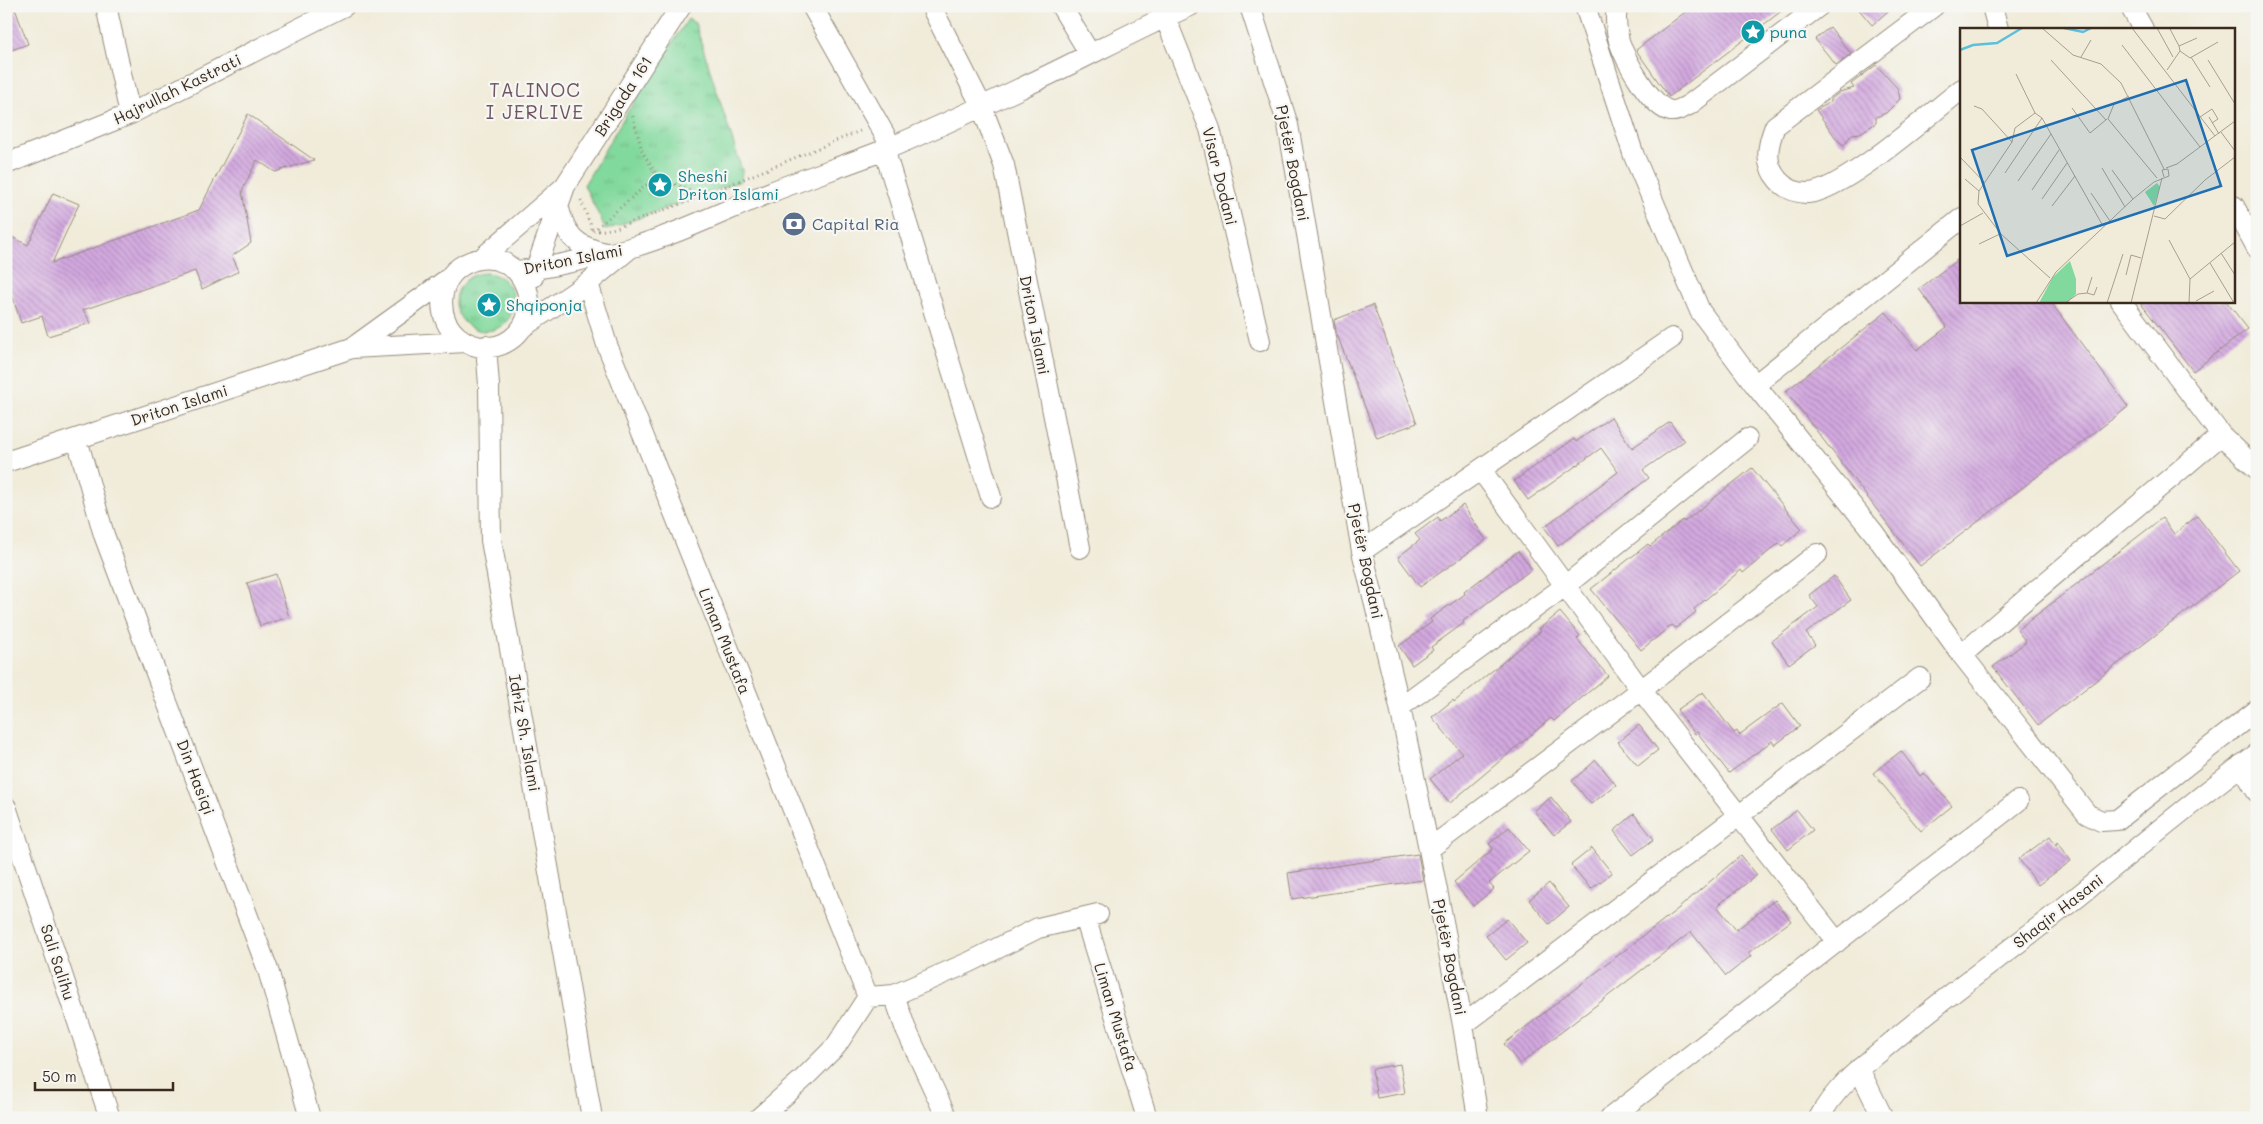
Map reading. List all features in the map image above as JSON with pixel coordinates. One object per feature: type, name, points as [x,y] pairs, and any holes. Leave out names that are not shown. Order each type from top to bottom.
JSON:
[{"type":"street","points":[[106,6],[130,114]]},
{"type":"street","name":"Hajrullah Kastrati","points":[[6,164],[130,114],[344,6]]},
{"type":"street","name":"Brigada 161","points":[[526,269],[565,186],[681,6]]},
{"type":"street","points":[[812,6],[888,148],[991,497]]},
{"type":"street","points":[[931,6],[981,105]]},
{"type":"street","points":[[1061,6],[1090,54]]},
{"type":"street","name":"Driton Islami","points":[[352,348],[449,278],[458,268],[468,262],[493,259],[526,269],[630,248],[888,148],[1190,6]]},
{"type":"street","name":"Pjetër Bogdani","points":[[1250,6],[1288,125],[1362,551],[1400,707],[1463,1025],[1478,1118]]},
{"type":"street","points":[[1584,6],[1634,156],[1700,311],[1755,386],[1874,533],[1962,655],[2087,814],[2101,821],[2117,820],[2257,710]]},
{"type":"street","points":[[1618,6],[1616,24],[1620,42],[1635,74],[1661,108],[1673,112],[1689,105],[1819,6]]},
{"type":"street","points":[[1934,6],[1775,126],[1767,151],[1769,164],[1777,179],[1791,190],[1808,193],[1821,190],[1855,173],[1960,91]]},
{"type":"street","points":[[1992,6],[1998,28]]},
{"type":"street","points":[[2130,6],[2142,28]]},
{"type":"street","name":"Visar Dodani","points":[[1165,17],[1210,129],[1260,340]]},
{"type":"street","name":"Driton Islami","points":[[981,105],[1004,165],[1080,548]]},
{"type":"street","name":"Brigada 161","points":[[481,259],[565,186]]},
{"type":"street","points":[[558,204],[562,222],[575,242],[589,250],[606,253]]},
{"type":"street","points":[[2236,209],[2254,236]]},
{"type":"street","points":[[1755,386],[1960,220]]},
{"type":"street","name":"Driton Islami","points":[[6,462],[352,348],[503,343],[514,337],[523,327],[588,283],[630,248]]},
{"type":"street","name":"Driton Islami","points":[[523,327],[530,304],[526,269]]},
{"type":"street","points":[[449,278],[441,302],[443,314],[448,326],[456,335],[476,344]]},
{"type":"street","name":"Liman Mustafa","points":[[588,283],[607,345],[868,997],[894,995],[970,962],[1038,928],[1091,915],[1147,1118]]},
{"type":"street","points":[[2122,302],[2222,434],[2257,469]]},
{"type":"street","points":[[1362,551],[1672,338]]},
{"type":"street","name":"Idriz Sh. Islami","points":[[476,344],[489,385],[491,540],[592,1118]]},
{"type":"street","points":[[1962,655],[2009,613],[2222,434]]},
{"type":"street","name":"Din Hasiqi","points":[[77,439],[104,535],[268,970],[310,1118]]},
{"type":"street","points":[[1400,707],[1565,586],[1747,439]]},
{"type":"street","points":[[1482,470],[1641,690],[1741,816],[1837,942]]},
{"type":"street","points":[[1429,849],[1641,690],[1816,554]]},
{"type":"street","points":[[1463,1025],[1741,816],[1920,678]]},
{"type":"street","points":[[2249,760],[2257,792]]},
{"type":"street","name":"Shaqir Hasani","points":[[1819,1118],[1828,1100],[1859,1069],[1946,997],[2044,923],[2197,797],[2249,760]]},
{"type":"street","points":[[1610,1118],[2018,801]]},
{"type":"street","name":"Sali Salihu","points":[[6,807],[110,1118]]},
{"type":"street","points":[[894,995],[905,1027],[947,1118]]},
{"type":"street","points":[[759,1118],[802,1080],[836,1046],[868,997]]},
{"type":"street","points":[[1859,1069],[1884,1118]]},
{"type":"path","points":[[627,92],[642,151],[657,176],[702,196]]},
{"type":"path","points":[[657,176],[593,232],[616,228],[702,196],[865,129]]},
{"type":"green space","points":[[688,19],[695,23],[742,170],[741,181],[606,230],[584,185],[623,119]]},
{"type":"green space","points":[[479,273],[491,273],[506,281],[514,296],[514,308],[506,323],[491,331],[479,331],[464,323],[456,308],[456,296],[464,281]]},
{"type":"building","points":[[6,6],[14,6],[28,44],[6,52]]},
{"type":"building","points":[[1693,6],[1788,6],[1669,97],[1636,50]]},
{"type":"building","points":[[1856,6],[1894,6],[1872,25]]},
{"type":"building","points":[[1830,27],[1851,54],[1836,65],[1815,39]]},
{"type":"building","points":[[1876,65],[1898,89],[1900,99],[1886,113],[1876,117],[1876,123],[1860,133],[1852,134],[1844,145],[1838,141],[1816,110],[1831,102],[1831,99],[1840,92],[1854,88],[1851,84]]},
{"type":"building","points":[[248,114],[314,160],[275,172],[257,160],[242,191],[251,243],[232,256],[239,271],[202,289],[195,271],[83,310],[91,323],[48,336],[42,316],[21,323],[6,276],[6,234],[28,245],[53,193],[79,204],[52,263],[199,210]]},
{"type":"building","points":[[1960,258],[1960,302],[2051,302],[2128,407],[1920,566],[1786,391],[1886,312],[1917,350],[1947,327],[1919,289]]},
{"type":"building","points":[[2140,302],[2227,302],[2248,329],[2193,371]]},
{"type":"building","points":[[1373,305],[1417,423],[1377,438],[1336,332],[1334,320]]},
{"type":"building","points":[[1611,417],[1632,448],[1670,422],[1684,441],[1643,470],[1649,478],[1558,546],[1544,527],[1618,472],[1601,448],[1528,500],[1514,481],[1574,439],[1576,442]]},
{"type":"building","points":[[1752,468],[1802,529],[1782,546],[1779,543],[1743,573],[1741,570],[1694,609],[1696,612],[1676,628],[1672,625],[1641,650],[1591,589],[1648,544],[1650,546],[1683,520],[1684,522]]},
{"type":"building","points":[[1463,505],[1486,540],[1420,587],[1398,557],[1420,540],[1415,534],[1438,517],[1440,521]]},
{"type":"building","points":[[2197,516],[2239,571],[2038,725],[1993,667],[2026,642],[2017,630],[2162,518],[2174,534]]},
{"type":"building","points":[[1518,551],[1532,569],[1463,621],[1464,623],[1431,647],[1433,650],[1412,665],[1399,646],[1432,622],[1430,619],[1465,594],[1464,592]]},
{"type":"building","points":[[276,574],[289,617],[260,626],[247,583]]},
{"type":"building","points":[[1834,576],[1851,600],[1806,633],[1815,645],[1789,664],[1772,641],[1818,607],[1809,595]]},
{"type":"building","points":[[1560,612],[1580,636],[1577,639],[1608,676],[1554,721],[1551,718],[1450,803],[1430,779],[1462,753],[1432,717],[1453,700],[1454,702],[1541,631],[1539,629]]},
{"type":"building","points":[[1703,692],[1734,733],[1737,731],[1739,735],[1783,703],[1800,726],[1775,745],[1772,741],[1729,773],[1677,710]]},
{"type":"building","points":[[1639,725],[1658,750],[1638,766],[1618,742]]},
{"type":"building","points":[[1901,751],[1920,776],[1924,773],[1952,806],[1921,831],[1873,773]]},
{"type":"building","points":[[1596,760],[1616,785],[1591,804],[1572,781]]},
{"type":"building","points":[[1551,797],[1571,822],[1554,835],[1534,811]]},
{"type":"building","points":[[1797,810],[1813,830],[1788,850],[1772,829]]},
{"type":"building","points":[[1634,814],[1654,839],[1633,855],[1614,831]]},
{"type":"building","points":[[1509,827],[1529,851],[1489,883],[1494,889],[1473,906],[1454,882],[1493,849],[1489,844]]},
{"type":"building","points":[[2050,836],[2056,845],[2058,842],[2071,861],[2038,885],[2019,859]]},
{"type":"building","points":[[1592,848],[1612,873],[1591,889],[1571,865]]},
{"type":"building","points":[[1418,854],[1423,880],[1292,899],[1288,873]]},
{"type":"building","points":[[1741,855],[1757,875],[1717,906],[1736,930],[1775,900],[1791,921],[1748,953],[1751,956],[1726,976],[1691,932],[1520,1064],[1504,1044],[1679,908]]},
{"type":"building","points":[[1549,883],[1569,907],[1549,924],[1529,900]]},
{"type":"building","points":[[1507,919],[1527,943],[1506,960],[1486,936]]},
{"type":"building","points":[[1400,1064],[1405,1093],[1377,1098],[1372,1069]]},
{"type":"place","name":"puna","points":[[1753,32]]},
{"type":"place","name":"Sheshi Driton Islami","points":[[660,185]]},
{"type":"place","name":"Capital Ria","points":[[794,224]]},
{"type":"place","name":"Shqiponja","points":[[489,305]]},
{"type":"district","name":"TALINOC I JERLIVE","points":[[535,101]]}]
